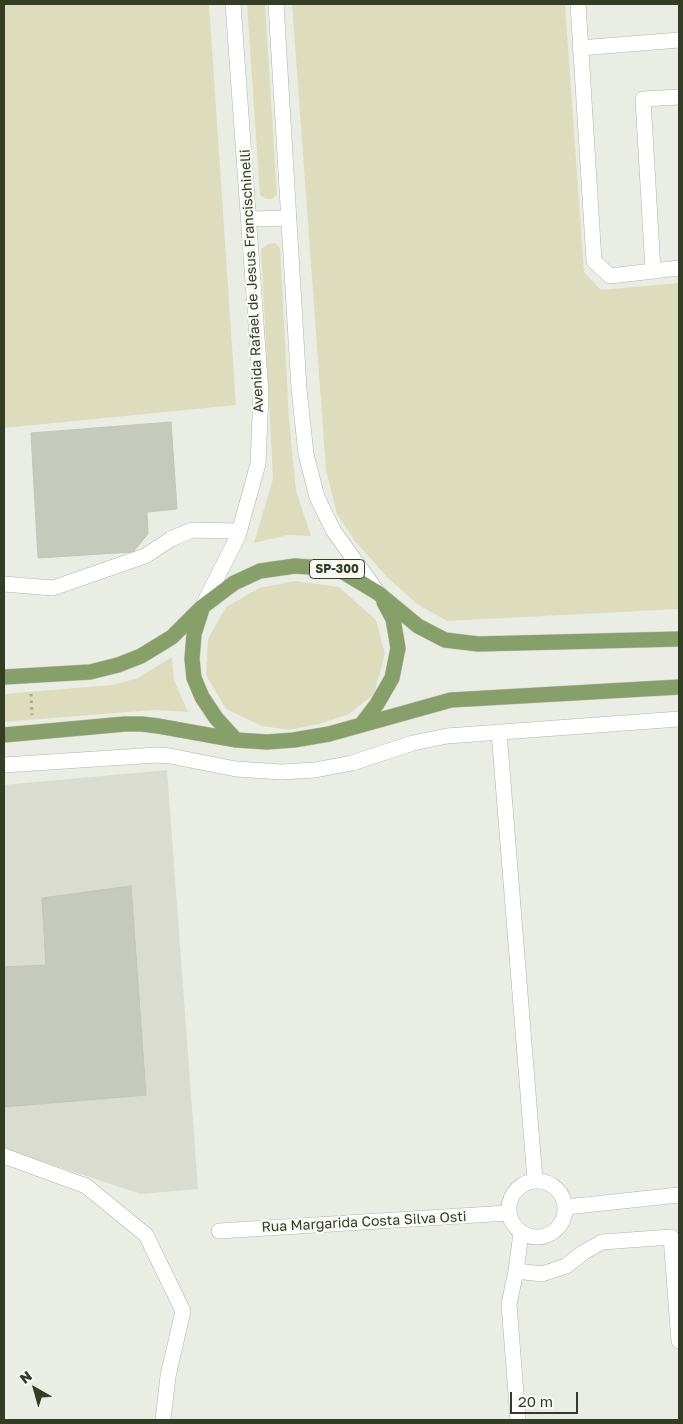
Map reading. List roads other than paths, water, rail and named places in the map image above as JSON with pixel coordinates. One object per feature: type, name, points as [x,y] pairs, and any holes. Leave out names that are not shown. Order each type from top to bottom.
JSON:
[{"type":"main road","name":"SP-300","points":[[4,677],[90,672],[118,665],[142,656],[172,637],[202,607],[234,584],[260,571],[295,566],[338,569],[378,593],[418,626],[444,640],[478,644],[679,639]]},
{"type":"main road","points":[[361,725],[378,704],[392,678],[398,648],[393,619],[378,593]]},
{"type":"main road","points":[[202,607],[194,634],[192,659],[194,678],[202,697],[216,718],[236,740]]},
{"type":"main road","points":[[4,734],[142,724],[236,740],[267,742],[330,734],[451,700],[679,688]]},
{"type":"street","name":"Avenida Rafael de Jesus Francischinelli","points":[[202,607],[238,536],[258,464],[261,393],[233,4]]},
{"type":"street","points":[[276,4],[299,389],[306,454],[317,497],[333,530],[378,593]]},
{"type":"street","points":[[578,4],[594,261],[610,276],[679,268]]},
{"type":"street","points":[[580,48],[679,40]]},
{"type":"street","points":[[652,271],[643,99],[679,97]]},
{"type":"street","points":[[249,219],[288,218]]},
{"type":"street","points":[[4,584],[53,588],[145,556],[171,539],[192,530],[239,531]]},
{"type":"street","points":[[4,765],[157,755],[236,769],[281,772],[314,770],[352,763],[429,739],[447,736],[679,719]]},
{"type":"street","points":[[499,732],[535,1180]]},
{"type":"street","points":[[4,1156],[86,1186],[146,1235],[183,1311],[168,1376],[163,1420]]},
{"type":"street","points":[[535,1180],[547,1182],[557,1188],[564,1198],[566,1208],[562,1222],[555,1231],[544,1237],[532,1237],[521,1233],[512,1224],[508,1213],[509,1201],[514,1191],[523,1183],[535,1180]]},
{"type":"street","points":[[566,1208],[679,1196]]},
{"type":"street","name":"Rua Margarida Costa Silva Osti","points":[[219,1231],[508,1213]]},
{"type":"street","points":[[518,1420],[509,1304],[521,1233]]},
{"type":"street","points":[[516,1271],[542,1274],[566,1266],[584,1252],[602,1242],[671,1237],[679,1341]]}]
